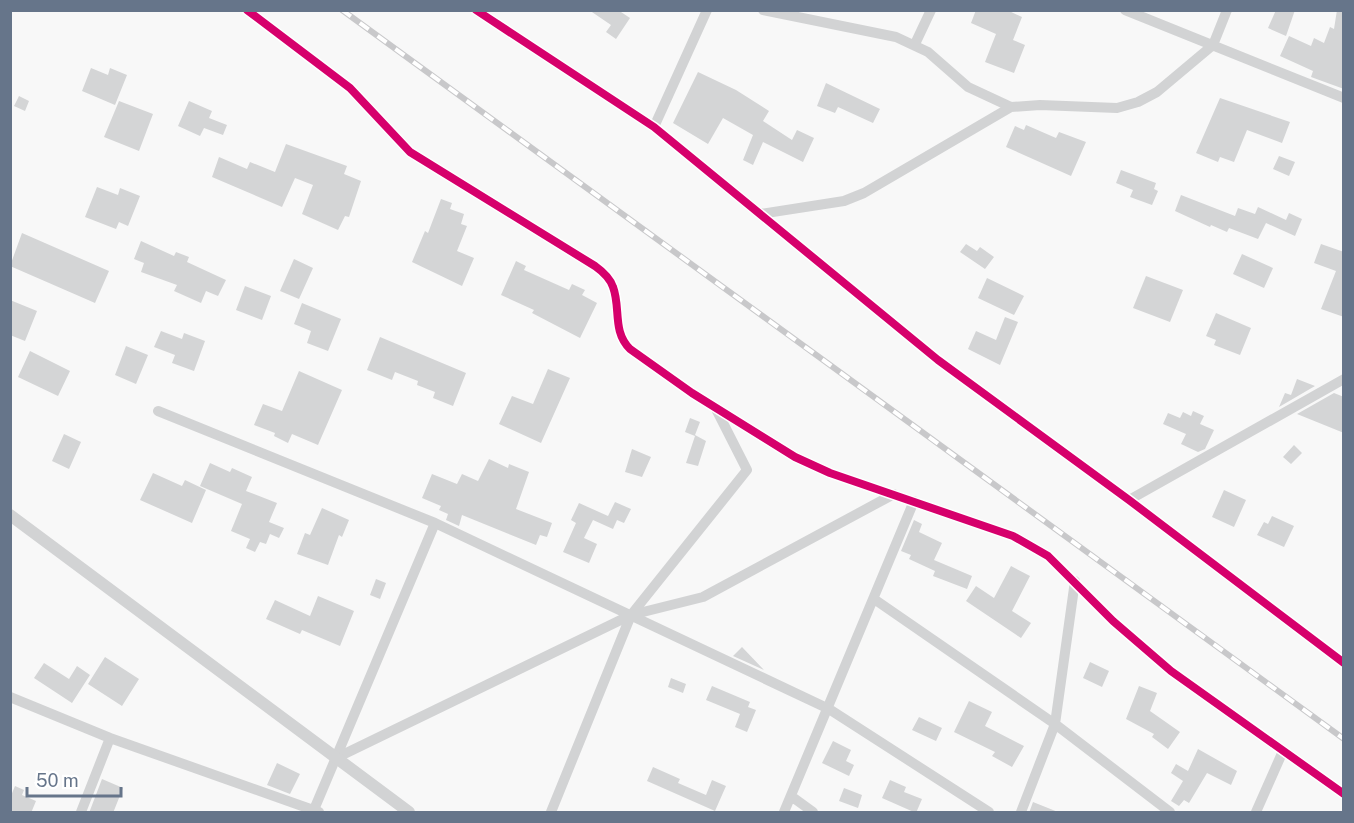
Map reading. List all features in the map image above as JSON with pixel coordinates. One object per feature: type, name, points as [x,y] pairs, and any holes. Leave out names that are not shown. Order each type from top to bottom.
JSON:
[{"type":"street","points":[[247,10],[350,88],[410,152],[600,270],[613,286],[618,331],[622,341],[715,408],[795,457],[830,473],[1013,536],[1048,556],[1113,621],[1171,671],[1344,794]]},
{"type":"street","points":[[476,10],[654,127],[938,360],[1129,500],[1344,663]]},
{"type":"street","points":[[654,127],[708,10]]},
{"type":"street","points":[[763,10],[896,37],[915,44],[969,87],[1011,107]]},
{"type":"street","points":[[915,44],[931,10]]},
{"type":"street","points":[[1125,10],[1344,98]]},
{"type":"street","points":[[760,214],[844,201],[864,192],[1011,107],[1040,105],[1117,108],[1138,102],[1157,92],[1213,45],[1227,10]]},
{"type":"street","points":[[1129,500],[1344,379]]},
{"type":"street","points":[[551,813],[631,615],[747,470],[715,408]]},
{"type":"street","points":[[158,411],[435,523],[828,709],[989,813]]},
{"type":"street","points":[[336,758],[631,615],[703,597],[894,494]]},
{"type":"street","points":[[784,813],[914,501]]},
{"type":"street","points":[[10,515],[409,813]]},
{"type":"street","points":[[10,697],[110,738],[315,812],[435,523]]},
{"type":"street","points":[[1021,813],[1055,724],[1075,581]]},
{"type":"street","points":[[873,599],[1055,724],[1170,813]]},
{"type":"street","points":[[81,813],[110,738]]},
{"type":"street","points":[[1256,813],[1283,751]]},
{"type":"street","points":[[790,796],[813,813]]},
{"type":"building","points":[[589,10],[618,10],[630,18],[616,39],[606,32],[611,25]]},
{"type":"building","points":[[976,10],[1007,10],[1022,17],[1013,40],[1025,45],[1014,73],[985,62],[996,34],[971,23]]},
{"type":"building","points":[[1276,10],[1295,10],[1286,36],[1268,28]]},
{"type":"building","points":[[1337,10],[1344,10],[1344,89],[1311,77],[1313,71],[1280,56],[1289,36],[1311,46],[1314,38],[1324,43],[1330,27],[1334,29]]},
{"type":"building","points":[[91,68],[108,75],[110,68],[127,75],[115,105],[82,91]]},
{"type":"building","points":[[698,72],[736,90],[769,111],[763,121],[792,140],[797,130],[814,138],[803,162],[763,142],[753,165],[743,160],[753,135],[723,118],[708,144],[673,123]]},
{"type":"building","points":[[826,83],[880,109],[873,123],[838,107],[835,113],[817,106]]},
{"type":"building","points":[[19,96],[29,101],[25,111],[14,106]]},
{"type":"building","points":[[1220,98],[1290,122],[1282,143],[1247,130],[1234,162],[1220,157],[1218,162],[1196,153]]},
{"type":"building","points":[[119,101],[153,114],[139,151],[104,137]]},
{"type":"building","points":[[189,101],[212,111],[209,118],[227,125],[223,135],[204,128],[200,136],[178,126]]},
{"type":"building","points":[[1026,125],[1056,138],[1059,132],[1086,142],[1071,176],[1006,147],[1015,126],[1024,130]]},
{"type":"building","points":[[286,144],[347,166],[344,174],[361,181],[349,217],[345,216],[338,230],[302,214],[313,185],[295,178],[282,207],[212,177],[219,157],[247,169],[250,162],[275,172]]},
{"type":"building","points":[[1279,156],[1295,162],[1289,176],[1273,169]]},
{"type":"building","points":[[1121,170],[1156,183],[1154,189],[1158,191],[1152,205],[1130,197],[1133,190],[1116,183]]},
{"type":"building","points":[[97,187],[118,195],[120,188],[140,196],[128,226],[119,222],[116,229],[85,217]]},
{"type":"building","points":[[1181,195],[1235,216],[1238,208],[1255,214],[1258,207],[1286,220],[1289,213],[1302,219],[1295,236],[1266,223],[1258,239],[1229,228],[1227,232],[1211,225],[1210,227],[1175,211]]},
{"type":"building","points":[[441,199],[452,203],[450,209],[464,214],[461,224],[467,226],[457,251],[474,258],[462,286],[412,262],[425,231],[428,233]]},
{"type":"building","points":[[22,233],[109,271],[95,303],[10,266]]},
{"type":"building","points":[[141,241],[174,256],[176,252],[189,257],[187,262],[226,280],[218,296],[206,291],[201,303],[174,291],[177,285],[141,272],[144,263],[134,259]]},
{"type":"building","points":[[966,244],[977,251],[980,247],[994,257],[985,269],[960,252]]},
{"type":"building","points":[[1321,244],[1344,252],[1344,317],[1321,309],[1336,271],[1314,263]]},
{"type":"building","points":[[1242,254],[1273,268],[1264,288],[1233,274]]},
{"type":"building","points":[[294,259],[313,268],[299,299],[280,291]]},
{"type":"building","points":[[516,261],[526,266],[524,270],[569,290],[572,284],[585,290],[582,295],[597,303],[580,338],[532,313],[534,310],[501,295]]},
{"type":"building","points":[[1146,276],[1183,290],[1170,322],[1133,308]]},
{"type":"building","points":[[987,278],[1024,296],[1014,315],[978,298]]},
{"type":"building","points":[[245,286],[271,296],[262,320],[236,310]]},
{"type":"building","points":[[10,300],[37,311],[25,341],[10,335]]},
{"type":"building","points":[[302,303],[341,319],[328,351],[307,343],[311,331],[294,324]]},
{"type":"building","points":[[1216,313],[1251,328],[1240,355],[1214,345],[1216,340],[1206,336]]},
{"type":"building","points":[[1005,317],[1018,322],[1000,365],[968,349],[976,331],[996,340]]},
{"type":"building","points":[[161,331],[182,339],[184,333],[205,341],[194,371],[172,363],[175,355],[154,347]]},
{"type":"building","points":[[380,337],[466,373],[453,406],[433,398],[435,392],[417,385],[418,381],[395,372],[392,380],[367,370]]},
{"type":"building","points":[[126,346],[148,355],[136,384],[115,375]]},
{"type":"building","points":[[30,351],[70,371],[58,396],[18,377]]},
{"type":"building","points":[[548,369],[570,378],[541,443],[499,424],[512,396],[533,404]]},
{"type":"building","points":[[299,371],[342,390],[318,445],[292,434],[288,443],[274,436],[275,433],[254,425],[263,404],[282,411]]},
{"type":"building","points":[[1297,379],[1315,386],[1279,407],[1285,393],[1291,395]]},
{"type":"building","points":[[1334,393],[1344,397],[1344,433],[1297,414]]},
{"type":"building","points":[[1193,411],[1204,416],[1200,424],[1214,430],[1205,449],[1198,452],[1181,444],[1186,434],[1163,424],[1168,413],[1180,418],[1183,412],[1191,416]]},
{"type":"building","points":[[690,418],[700,422],[695,435],[706,441],[698,466],[686,463],[695,436],[685,432]]},
{"type":"building","points":[[64,434],[81,442],[69,469],[52,461]]},
{"type":"building","points":[[1294,445],[1302,453],[1291,464],[1283,457]]},
{"type":"building","points":[[632,449],[651,457],[642,477],[625,472]]},
{"type":"building","points":[[489,459],[508,468],[509,464],[529,472],[516,509],[552,523],[547,537],[540,535],[536,545],[462,515],[459,526],[446,520],[448,514],[439,510],[441,506],[422,498],[432,474],[457,484],[462,474],[478,481]]},
{"type":"building","points":[[210,463],[230,472],[232,468],[252,477],[246,491],[277,503],[269,522],[284,528],[279,538],[270,534],[266,544],[260,542],[255,552],[246,548],[250,539],[231,531],[242,504],[200,486]]},
{"type":"building","points":[[153,473],[182,486],[185,480],[206,490],[192,523],[140,500]]},
{"type":"building","points":[[1224,490],[1246,500],[1234,527],[1212,517]]},
{"type":"building","points":[[615,502],[631,509],[624,523],[617,520],[613,529],[593,520],[584,538],[597,544],[589,563],[563,552],[576,523],[571,520],[579,503],[608,516]]},
{"type":"building","points":[[322,508],[349,520],[342,537],[339,535],[328,565],[297,554],[305,533],[310,535]]},
{"type":"building","points":[[1272,516],[1294,526],[1284,547],[1257,535],[1264,522],[1268,524]]},
{"type":"building","points":[[914,520],[922,524],[919,532],[942,543],[934,560],[972,576],[967,589],[933,576],[935,571],[909,559],[911,555],[901,551]]},
{"type":"building","points":[[1011,566],[1030,576],[1012,611],[1031,623],[1021,638],[966,601],[976,586],[994,598]]},
{"type":"building","points":[[376,579],[386,583],[380,599],[370,595]]},
{"type":"building","points":[[318,596],[354,611],[340,646],[302,630],[300,634],[266,619],[275,600],[310,616]]},
{"type":"building","points":[[742,647],[764,670],[733,656]]},
{"type":"building","points":[[105,657],[139,679],[122,706],[88,684]]},
{"type":"building","points":[[1090,662],[1109,671],[1102,687],[1083,678]]},
{"type":"building","points":[[44,663],[69,679],[77,666],[90,675],[72,703],[34,678]]},
{"type":"building","points":[[671,678],[686,684],[683,693],[668,687]]},
{"type":"building","points":[[712,686],[750,702],[748,707],[756,710],[747,732],[735,727],[740,714],[706,700]]},
{"type":"building","points":[[1139,686],[1157,693],[1150,711],[1180,732],[1168,749],[1152,737],[1154,734],[1126,719]]},
{"type":"building","points":[[969,701],[992,712],[985,726],[1024,746],[1012,767],[992,756],[995,752],[954,732]]},
{"type":"building","points":[[919,717],[942,728],[936,741],[912,730]]},
{"type":"building","points":[[833,741],[851,750],[846,761],[854,765],[849,776],[822,763]]},
{"type":"building","points":[[1198,749],[1237,771],[1231,785],[1207,773],[1189,803],[1184,800],[1179,806],[1171,801],[1183,781],[1171,773],[1176,764],[1188,771]]},
{"type":"building","points":[[277,763],[300,774],[290,794],[267,785]]},
{"type":"building","points":[[653,767],[680,779],[678,783],[706,795],[712,780],[726,786],[715,811],[647,781]]},
{"type":"building","points":[[102,779],[123,788],[113,813],[89,813]]},
{"type":"building","points":[[890,780],[906,787],[904,792],[922,799],[916,813],[882,798]]},
{"type":"building","points":[[15,786],[24,790],[22,795],[36,801],[31,813],[10,813],[10,798]]},
{"type":"building","points":[[844,788],[862,795],[858,808],[839,801]]},
{"type":"building","points":[[1033,802],[1058,812],[1058,813],[1029,813]]},
{"type":"railway","points":[[342,10],[1344,739]]},
{"type":"cycle path","points":[[247,10],[350,88],[410,152],[600,270],[613,287],[621,335],[630,349],[692,393],[795,457],[830,473],[1013,536],[1048,556],[1113,621],[1171,671],[1344,794]]},
{"type":"cycle path","points":[[476,10],[654,127],[938,360],[1129,500],[1344,663]]}]
